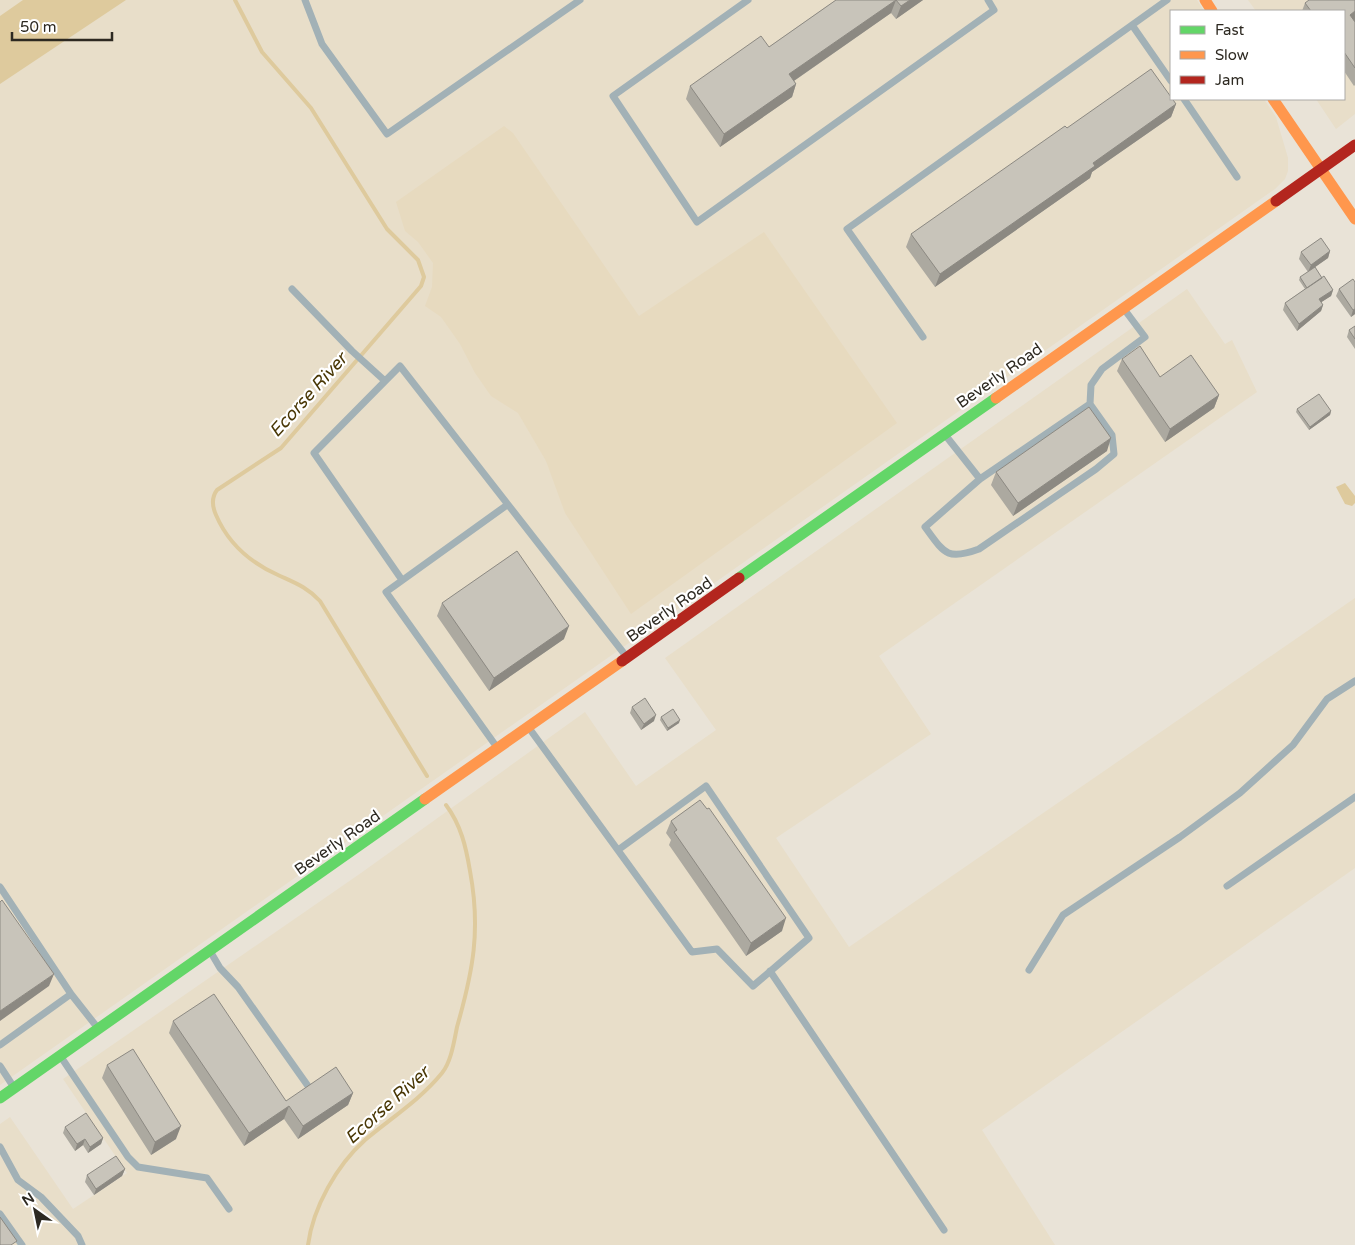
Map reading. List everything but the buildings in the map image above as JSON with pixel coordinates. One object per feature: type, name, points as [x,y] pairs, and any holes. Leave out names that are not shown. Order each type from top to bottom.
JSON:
[{"type":"street","points":[[1274,100],[1355,219]]},
{"type":"street","name":"Beverly Road","points":[[0,1098],[498,750],[1355,145]]},
{"type":"lane","points":[[305,0],[322,44],[386,134],[580,0]]},
{"type":"lane","points":[[748,0],[613,96],[697,222],[994,10],[988,0]]},
{"type":"lane","points":[[923,337],[847,229],[1167,0]]},
{"type":"lane","points":[[1132,25],[1170,80]]},
{"type":"lane","points":[[1185,100],[1237,177]]},
{"type":"lane","points":[[292,289],[352,351],[385,381]]},
{"type":"lane","points":[[1090,404],[980,479],[925,527],[942,550],[960,556],[979,549],[1096,469],[1114,454],[1112,435],[1090,404],[1091,385],[1102,369],[1145,337],[1123,307]]},
{"type":"lane","points":[[402,580],[314,453],[400,366],[506,505],[628,658]]},
{"type":"lane","points":[[945,434],[980,479]]},
{"type":"lane","points":[[498,750],[470,707],[386,592],[506,505]]},
{"type":"lane","points":[[1029,970],[1063,914],[1180,837],[1240,792],[1293,745],[1327,699],[1355,681]]},
{"type":"lane","points":[[529,728],[692,952],[717,949],[753,986],[809,938],[706,786],[618,850]]},
{"type":"lane","points":[[1227,886],[1355,797]]},
{"type":"lane","points":[[0,887],[72,994],[98,1029]]},
{"type":"lane","points":[[210,951],[220,968],[238,987],[308,1086]]},
{"type":"lane","points":[[770,971],[944,1230]]},
{"type":"lane","points":[[0,1045],[72,994]]},
{"type":"lane","points":[[60,1055],[128,1157],[138,1167],[207,1178],[228,1210]]},
{"type":"lane","points":[[0,1066],[14,1088]]},
{"type":"lane","points":[[0,1146],[18,1180],[41,1196],[78,1236],[82,1245]]},
{"type":"lane","points":[[0,1214],[22,1245]]},
{"type":"shaded area","points":[[0,0],[1197,0],[1203,10],[1170,10],[1170,100],[1265,100],[1276,117],[1288,158],[1288,171],[1285,179],[1275,189],[0,1085]]},
{"type":"shaded area","points":[[23,0],[126,0],[0,84],[0,16]]},
{"type":"shaded area","points":[[1248,0],[1355,0],[1355,114],[1336,129],[1317,100],[1345,100],[1345,10],[1255,10]]},
{"type":"shaded area","points":[[504,126],[513,133],[639,316],[764,232],[897,423],[631,614],[565,513],[546,461],[518,413],[491,396],[475,373],[460,344],[441,317],[425,306],[432,287],[433,263],[418,242],[405,231],[396,202]]},
{"type":"shaded area","points":[[1187,289],[1225,344],[1232,340],[1257,392],[879,656],[931,734],[776,838],[849,947],[1355,598],[1355,868],[982,1130],[1055,1245],[0,1245],[0,1124],[10,1117],[73,1209],[127,1173],[63,1079],[361,873],[585,712],[636,786],[716,730],[665,658]]},
{"type":"shaded area","points":[[1345,483],[1355,496],[1355,503],[1352,506],[1345,504],[1336,487]]},
{"type":"waterway","name":"Ecorse River","points":[[235,0],[262,52],[311,108],[387,229],[418,260],[424,277],[421,286],[281,448],[217,490],[213,499],[214,508],[221,525],[241,551],[268,570],[305,589],[320,601],[427,776]]},
{"type":"waterway","name":"Ecorse River","points":[[308,1245],[315,1216],[321,1202],[336,1174],[345,1162],[365,1140],[424,1092],[442,1073],[450,1058],[471,969],[474,950],[475,912],[465,845],[456,820],[446,805]]},
{"type":"traffic: fast","points":[[739,578],[996,398]]},
{"type":"traffic: fast","points":[[0,1098],[425,799]]},
{"type":"traffic: slow","points":[[1205,0],[1211,10]]},
{"type":"traffic: slow","points":[[1274,100],[1355,219]]},
{"type":"traffic: slow","points":[[996,398],[1276,201]]},
{"type":"traffic: slow","points":[[425,799],[622,661]]},
{"type":"traffic: jam","points":[[1276,201],[1355,145]]},
{"type":"traffic: jam","points":[[622,661],[739,578]]}]
